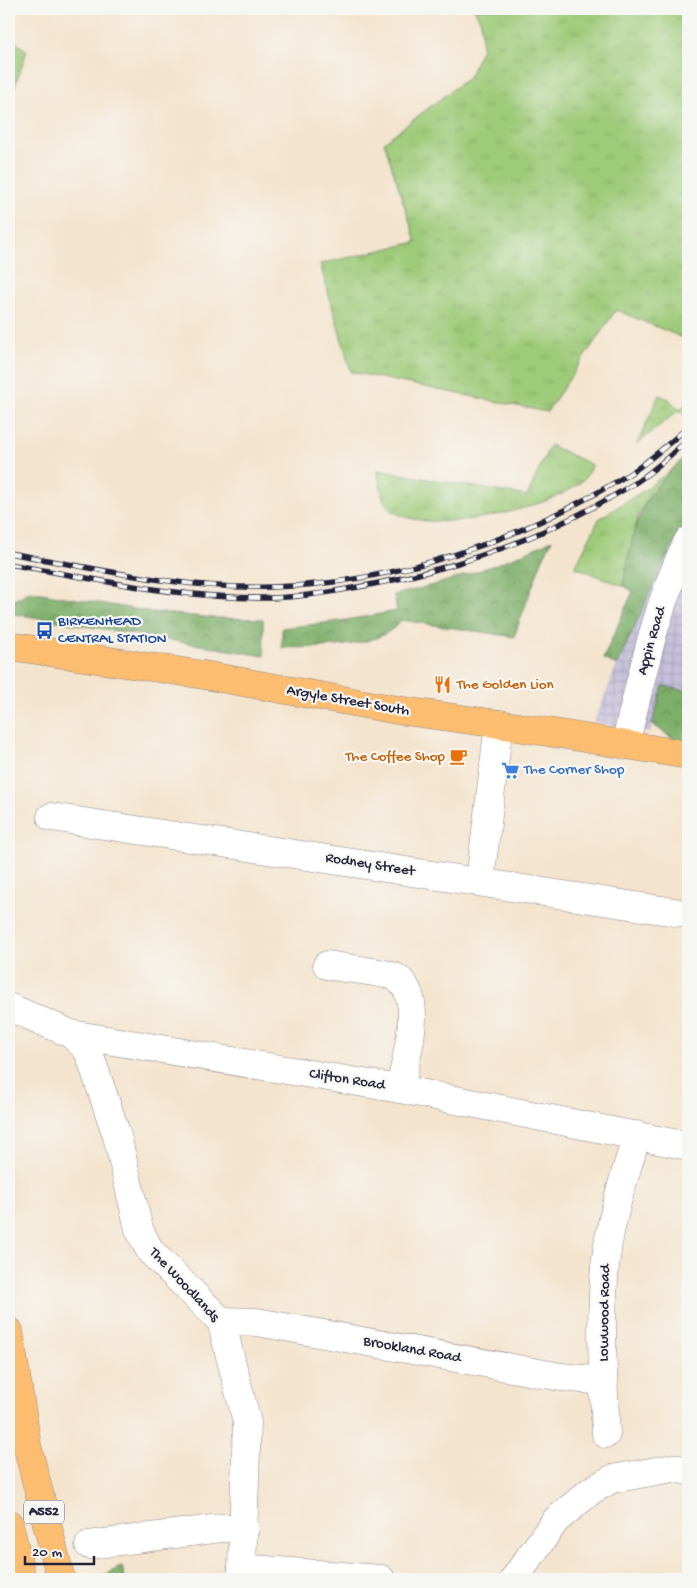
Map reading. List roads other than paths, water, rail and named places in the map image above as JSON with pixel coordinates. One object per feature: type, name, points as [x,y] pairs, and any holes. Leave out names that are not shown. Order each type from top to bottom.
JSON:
[{"type":"main road","name":"Argyle Street South","points":[[9,646],[204,675],[397,710],[499,724],[688,755]]},
{"type":"main road","name":"A552","points":[[9,1330],[27,1445],[61,1579]]},
{"type":"main road","points":[[9,1402],[27,1445]]},
{"type":"main road","name":"A552","points":[[9,1524],[22,1579]]},
{"type":"street","name":"Appin Road","points":[[625,745],[654,627],[677,564],[688,541]]},
{"type":"street","points":[[480,881],[499,724]]},
{"type":"street","name":"Rodney Street","points":[[51,817],[688,914]]},
{"type":"street","points":[[327,965],[394,977],[403,985],[412,1000],[413,1013],[400,1089]]},
{"type":"street","name":"Clifton Road","points":[[9,1007],[71,1034],[400,1089],[688,1146]]},
{"type":"street","name":"The Woodlands","points":[[71,1034],[88,1050],[117,1136],[139,1229],[150,1251],[221,1321],[247,1422],[243,1573]]},
{"type":"street","name":"Lowwood Road","points":[[606,1434],[602,1294],[606,1256],[617,1204],[636,1135]]},
{"type":"street","name":"Brookland Road","points":[[221,1321],[257,1322],[561,1376],[604,1381]]},
{"type":"street","points":[[514,1579],[556,1520],[592,1490],[612,1479],[673,1468],[688,1472]]},
{"type":"street","points":[[89,1545],[221,1528],[245,1528]]},
{"type":"street","points":[[243,1573],[381,1579]]},
{"type":"railway","points":[[9,553],[140,577],[206,585],[271,587],[318,584],[364,577],[411,567],[457,554],[502,538],[546,519],[637,469],[688,427]]},
{"type":"railway","points":[[9,564],[106,582],[205,595],[271,598],[357,587],[439,569],[540,533],[572,518],[635,483],[656,468],[688,440]]},
{"type":"place","name":"BIRKENHEAD CENTRAL STATION","points":[[44,631]]},
{"type":"place","name":"The Golden Lion","points":[[443,685]]},
{"type":"place","name":"The Coffee Shop","points":[[459,757]]},
{"type":"place","name":"The Corner Shop","points":[[510,770]]}]
